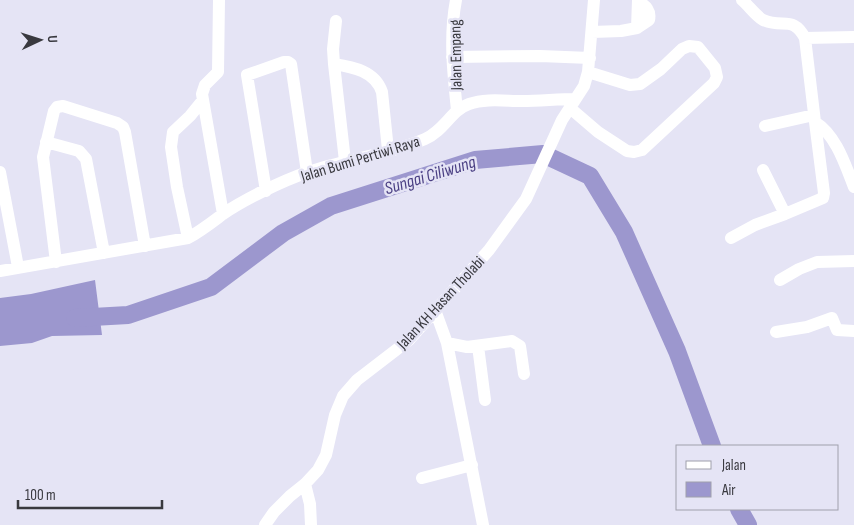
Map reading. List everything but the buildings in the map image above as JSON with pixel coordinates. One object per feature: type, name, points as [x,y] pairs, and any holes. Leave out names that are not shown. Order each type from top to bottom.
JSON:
[{"type":"street","points":[[219,0],[218,72],[205,85],[202,94],[223,214]]},
{"type":"street","name":"Jalan Empang","points":[[456,0],[452,57],[457,110]]},
{"type":"street","name":"Jalan KH Hasan Tholabi","points":[[265,525],[284,501],[305,484],[318,470],[326,455],[335,415],[343,396],[357,380],[409,340],[489,250],[526,199],[562,120],[584,86],[590,58],[594,0]]},
{"type":"street","points":[[731,238],[755,224],[823,198],[824,194],[805,38],[800,29],[795,25],[765,21],[758,17],[742,0]]},
{"type":"street","points":[[592,32],[637,28],[638,1]]},
{"type":"street","points":[[336,21],[333,48],[334,64],[345,161]]},
{"type":"street","points":[[805,38],[854,37]]},
{"type":"street","points":[[573,104],[598,132],[627,151],[634,152],[642,150],[714,83],[717,77],[714,68],[698,47],[694,46],[682,49],[661,69],[640,84],[630,85],[588,72]]},
{"type":"street","points":[[452,57],[540,56],[590,58]]},
{"type":"street","points":[[266,190],[247,75],[284,62],[291,64],[307,172]]},
{"type":"street","points":[[334,64],[349,66],[367,73],[379,84],[382,92],[388,150]]},
{"type":"street","points":[[188,238],[171,147],[173,132],[203,100]]},
{"type":"street","name":"Jalan Bumi Pertiwi Raya","points":[[0,271],[188,238],[204,230],[223,214],[266,190],[307,172],[427,138],[446,124],[457,110],[470,104],[492,100],[573,104]]},
{"type":"street","points":[[56,262],[43,157],[54,111],[63,106],[117,123],[125,132],[145,246]]},
{"type":"street","points":[[765,126],[814,118]]},
{"type":"street","points":[[814,118],[828,134],[842,158],[854,186]]},
{"type":"street","points":[[46,142],[80,152],[86,159],[104,253]]},
{"type":"street","points":[[763,170],[785,214]]},
{"type":"street","points":[[0,172],[18,267]]},
{"type":"street","points":[[780,280],[817,262],[854,261]]},
{"type":"street","points":[[435,310],[447,343],[483,525]]},
{"type":"street","points":[[776,332],[807,327],[832,318],[837,330],[854,331]]},
{"type":"street","points":[[447,343],[467,347],[516,343],[520,346],[524,374]]},
{"type":"street","points":[[478,346],[485,400]]},
{"type":"street","points":[[422,478],[472,466]]},
{"type":"street","points":[[305,484],[310,504],[311,525]]},
{"type":"water","points":[[95,280],[102,335],[52,336],[32,343],[0,346],[0,298],[31,294]]},
{"type":"waterway","name":"Sungai Ciliwung","points":[[75,318],[128,315],[211,287],[283,233],[331,206],[475,160],[543,154],[590,176],[624,232],[677,351],[712,445]]},
{"type":"waterway","name":"Sungai Ciliwung","points":[[740,510],[748,525]]}]
